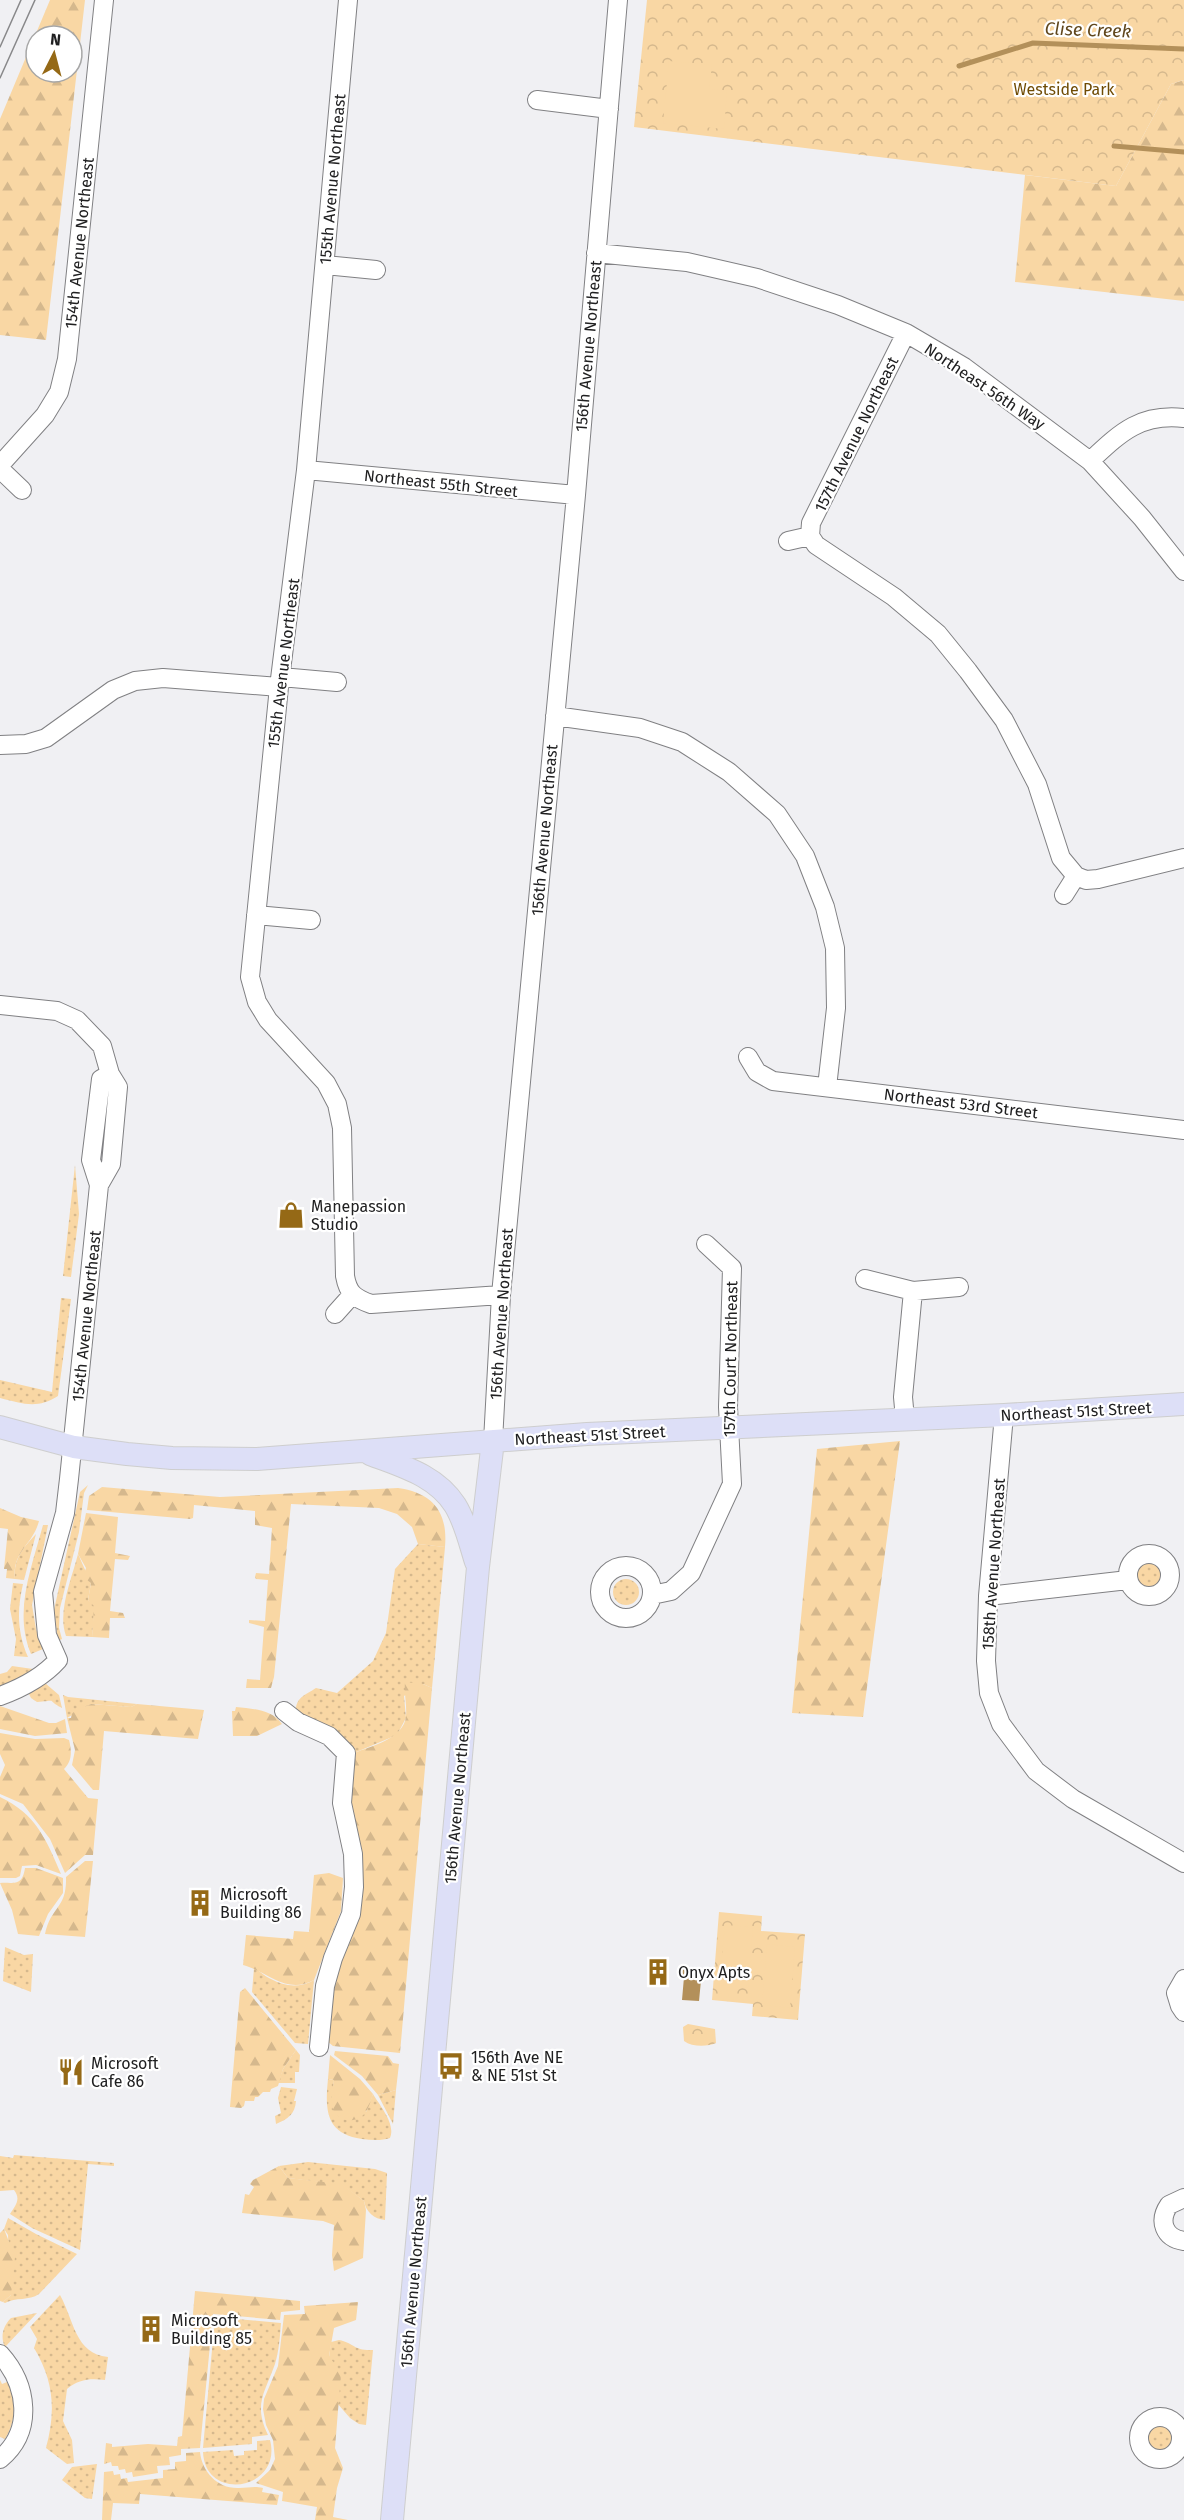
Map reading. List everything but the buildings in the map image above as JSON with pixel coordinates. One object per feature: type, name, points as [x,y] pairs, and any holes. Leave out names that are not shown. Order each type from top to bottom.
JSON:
[{"type":"main road","name":"Northeast 51st Street","points":[[0,1427],[74,1447],[127,1454],[215,1460],[365,1452],[608,1433],[1004,1415],[1184,1404]]},
{"type":"main road","name":"156th Avenue Northeast","points":[[392,2520],[477,1567],[493,1441]]},
{"type":"main road","points":[[365,1452],[424,1476],[446,1493],[462,1519],[477,1567]]},
{"type":"street","name":"154th Avenue Northeast","points":[[22,490],[0,467],[45,415],[59,392],[67,359],[104,0]]},
{"type":"street","name":"155th Avenue Northeast","points":[[348,0],[306,470],[280,682],[250,977],[256,1002],[268,1020],[326,1083],[337,1104],[342,1128],[345,1276],[347,1289],[352,1296]]},
{"type":"street","name":"156th Avenue Northeast","points":[[493,1441],[501,1295],[576,495],[618,0]]},
{"type":"street","points":[[537,100],[609,109]]},
{"type":"street","name":"Northeast 56th Way","points":[[596,253],[687,262],[756,278],[838,305],[906,333],[964,367],[1090,461],[1142,518],[1184,572]]},
{"type":"street","points":[[325,264],[376,270]]},
{"type":"street","name":"157th Avenue Northeast","points":[[810,536],[811,523],[906,333]]},
{"type":"street","points":[[1090,461],[1130,426],[1157,418],[1184,418]]},
{"type":"street","name":"Northeast 55th Street","points":[[306,470],[576,495]]},
{"type":"street","points":[[788,541],[810,536],[816,545],[894,597],[929,626],[968,671],[1004,720],[1032,773],[1061,858],[1076,876],[1086,880],[1098,879],[1184,858]]},
{"type":"street","points":[[0,745],[26,744],[46,738],[113,690],[135,681],[164,678],[338,682]]},
{"type":"street","points":[[555,716],[640,728],[682,742],[729,772],[777,814],[805,856],[825,907],[835,948],[836,1008],[827,1087]]},
{"type":"street","points":[[1064,895],[1076,876]]},
{"type":"street","points":[[255,915],[311,920]]},
{"type":"street","name":"154th Avenue Northeast","points":[[0,1005],[57,1011],[77,1020],[102,1046],[110,1074],[101,1079],[91,1160],[99,1185],[74,1447],[64,1513],[43,1592],[47,1635],[57,1660],[49,1669],[23,1688],[0,1696]]},
{"type":"street","name":"Northeast 53rd Street","points":[[748,1057],[757,1072],[773,1081],[1184,1130]]},
{"type":"street","name":"157th Court Northeast","points":[[652,1594],[671,1591],[681,1584],[696,1565],[732,1484],[728,1428],[732,1268],[706,1244]]},
{"type":"street","points":[[865,1279],[913,1292],[959,1287]]},
{"type":"street","points":[[905,1419],[903,1397],[913,1292]]},
{"type":"street","points":[[335,1314],[352,1296],[370,1304],[501,1295]]},
{"type":"street","name":"158th Avenue Northeast","points":[[1004,1415],[988,1596],[986,1660],[989,1693],[1001,1724],[1036,1771],[1073,1799],[1184,1863]]},
{"type":"street","points":[[988,1596],[1128,1580]]},
{"type":"street","points":[[284,1711],[298,1722],[329,1736],[346,1753],[342,1803],[353,1854],[354,1887],[351,1914],[333,1958],[325,1986],[319,2047]]},
{"type":"street","points":[[1184,1979],[1176,1994],[1179,2006],[1184,2012]]},
{"type":"street","points":[[1184,2198],[1169,2205],[1163,2218],[1166,2231],[1170,2236],[1184,2241]]},
{"type":"street","points":[[0,2354],[19,2383],[24,2414],[16,2440],[0,2459]]},
{"type":"green space","points":[[50,0],[85,0],[82,24],[40,24]]},
{"type":"green space","name":"Westside Park","points":[[647,0],[1184,0],[1184,80],[1171,84],[1116,186],[634,127]]},
{"type":"green space","points":[[669,61],[712,65],[709,89],[727,91],[724,129],[663,123]]},
{"type":"green space","points":[[24,62],[24,84],[75,84],[46,340],[0,335],[0,119]]},
{"type":"green space","points":[[1184,80],[1184,301],[1015,282],[1025,175],[1116,186],[1171,84]]},
{"type":"green space","points":[[75,1165],[79,1214],[71,1277],[63,1276]]},
{"type":"green space","points":[[61,1298],[71,1299],[58,1396],[37,1404],[0,1398],[0,1380],[52,1392]]},
{"type":"green space","points":[[900,1441],[863,1717],[792,1713],[817,1449]]},
{"type":"green space","points":[[88,1485],[84,1493],[79,1532],[60,1608],[59,1628],[62,1639],[58,1641],[54,1610],[80,1492]]},
{"type":"green space","points":[[102,1487],[220,1497],[398,1488],[421,1494],[436,1506],[444,1524],[445,1547],[418,1544],[412,1527],[397,1514],[379,1508],[291,1504],[274,1677],[271,1688],[246,1688],[247,1679],[260,1680],[264,1627],[249,1623],[249,1620],[265,1621],[268,1580],[255,1577],[256,1573],[269,1574],[272,1528],[255,1525],[255,1511],[194,1505],[193,1518],[190,1519],[87,1510],[89,1496]]},
{"type":"green space","points":[[0,1508],[21,1517],[39,1521],[17,1562],[15,1579],[6,1578],[7,1569],[4,1569],[8,1529],[0,1528]]},
{"type":"green space","points":[[86,1513],[118,1517],[115,1553],[130,1556],[128,1560],[115,1559],[110,1611],[123,1613],[125,1618],[110,1618],[109,1638],[92,1637],[94,1606],[88,1600],[91,1583],[83,1577],[86,1568],[78,1554]]},
{"type":"green space","points":[[43,1525],[48,1525],[32,1605],[36,1629],[43,1649],[31,1654],[26,1638],[24,1605]]},
{"type":"green space","points":[[36,1534],[24,1580],[15,1579],[17,1560]]},
{"type":"green space","points":[[418,1544],[445,1547],[432,1688],[423,1684],[404,1696],[406,1718],[397,1735],[354,1753],[335,1732],[296,1710],[296,1706],[303,1696],[316,1688],[337,1693],[373,1661],[386,1633],[395,1569]]},
{"type":"green space","points":[[78,1554],[91,1583],[88,1600],[95,1605],[92,1637],[66,1636],[64,1627],[66,1595]]},
{"type":"green space","points":[[1150,1562],[1159,1566],[1163,1575],[1159,1584],[1150,1588],[1141,1584],[1137,1575],[1141,1566]]},
{"type":"green space","points":[[626,1579],[635,1583],[639,1592],[635,1601],[626,1605],[617,1601],[613,1592],[617,1583]]},
{"type":"green space","points":[[13,1583],[23,1584],[19,1621],[28,1657],[14,1656],[16,1639],[10,1609]]},
{"type":"green space","points":[[12,1666],[33,1669],[20,1678],[0,1686],[0,1674],[7,1672]]},
{"type":"green space","points":[[405,1682],[423,1684],[432,1688],[400,2053],[333,2046],[327,2041],[332,1990],[363,1880],[362,1853],[351,1808],[354,1753],[386,1741],[404,1724],[406,1716]]},
{"type":"green space","points":[[45,1683],[59,1695],[62,1708],[51,1701],[37,1702],[31,1698],[29,1694]]},
{"type":"green space","points":[[63,1695],[137,1704],[131,1707],[91,1704],[67,1718]]},
{"type":"green space","points":[[91,1704],[131,1707],[137,1704],[204,1710],[198,1739],[104,1731],[99,1790],[93,1790],[72,1765],[75,1750],[67,1718],[71,1718],[72,1713]]},
{"type":"green space","points":[[0,1706],[49,1723],[65,1719],[67,1733],[35,1736],[0,1729]]},
{"type":"green space","points":[[236,1707],[255,1709],[273,1715],[282,1724],[257,1736],[233,1736],[232,1711],[235,1711]]},
{"type":"green space","points":[[0,1733],[35,1739],[64,1738],[69,1740],[71,1756],[64,1769],[88,1798],[98,1799],[93,1855],[85,1855],[65,1873],[50,1839],[23,1804],[0,1794],[0,1777],[5,1765],[0,1754]]},
{"type":"green space","points":[[0,1797],[23,1811],[31,1820],[45,1839],[61,1874],[36,1865],[22,1866],[20,1876],[16,1878],[0,1878]]},
{"type":"green space","points":[[85,1861],[93,1861],[85,1937],[45,1934],[64,1895],[66,1877]]},
{"type":"green space","points":[[25,1868],[36,1868],[63,1878],[63,1893],[48,1914],[39,1936],[18,1934],[12,1910],[0,1883],[19,1881]]},
{"type":"green space","points":[[329,1873],[343,1878],[341,1911],[314,1980],[304,1984],[286,1984],[243,1965],[246,1935],[293,1939],[294,1931],[309,1932],[314,1875]]},
{"type":"green space","points":[[719,1912],[762,1916],[761,1931],[805,1934],[798,2020],[752,2016],[753,2004],[712,2000]]},
{"type":"green space","points":[[725,1925],[753,1927],[748,1988],[719,1985]]},
{"type":"green space","points":[[767,1944],[795,1947],[790,2008],[762,2005]]},
{"type":"green space","points":[[5,1947],[24,1955],[33,1954],[31,1992],[3,1981]]},
{"type":"green space","points":[[254,1968],[276,1982],[287,1985],[298,1985],[314,1980],[308,2044],[295,2043],[252,1992]]},
{"type":"green space","points":[[245,1988],[296,2050],[283,2069],[278,2086],[270,2092],[263,2092],[255,2097],[254,2101],[245,2101],[241,2108],[230,2107],[240,1992]]},
{"type":"green space","points":[[688,2024],[715,2029],[716,2043],[700,2046],[684,2041],[683,2027]]},
{"type":"green space","points":[[296,2050],[300,2055],[299,2072],[295,2072],[295,2083],[278,2083],[283,2069]]},
{"type":"green space","points":[[335,2051],[388,2056],[393,2063],[399,2064],[396,2090],[378,2095],[362,2076],[334,2055]]},
{"type":"green space","points":[[330,2055],[360,2079],[373,2094],[370,2104],[361,2117],[346,2120],[334,2111],[332,2099],[334,2080],[328,2079]]},
{"type":"green space","points":[[328,2079],[334,2080],[332,2105],[366,2112],[373,2094],[389,2121],[390,2138],[362,2139],[341,2132],[334,2126],[328,2110]]},
{"type":"green space","points":[[281,2087],[297,2089],[294,2101],[296,2101],[290,2116],[276,2124],[275,2116],[281,2113],[278,2098]]},
{"type":"green space","points":[[396,2090],[393,2124],[378,2095]]},
{"type":"green space","points":[[14,2155],[114,2163],[114,2166],[88,2164],[80,2250],[32,2228],[10,2214],[16,2205],[17,2196],[14,2190],[0,2191],[0,2156],[13,2158]]},
{"type":"green space","points":[[308,2162],[375,2169],[387,2173],[385,2220],[371,2214],[364,2201],[342,2185],[288,2178],[279,2166]]},
{"type":"green space","points":[[279,2166],[288,2178],[342,2184],[364,2201],[366,2210],[363,2258],[334,2271],[332,2255],[334,2225],[323,2221],[242,2213],[245,2194],[249,2195],[254,2187],[250,2184],[253,2180]]},
{"type":"green space","points":[[8,2218],[77,2254],[39,2294],[31,2298],[5,2303],[3,2302],[11,2295],[8,2235],[4,2229]]},
{"type":"green space","points":[[4,2229],[15,2257],[11,2295],[3,2302],[0,2301],[0,2233]]},
{"type":"green space","points":[[195,2291],[300,2301],[300,2310],[281,2312],[280,2320],[213,2314],[200,2448],[181,2449],[181,2455],[169,2457],[170,2465],[157,2466],[158,2473],[133,2477],[132,2472],[126,2473],[125,2469],[119,2470],[118,2466],[112,2466],[111,2462],[104,2464],[106,2443],[112,2444],[112,2447],[148,2444],[177,2446],[178,2437],[182,2436]]},
{"type":"green space","points":[[60,2295],[82,2343],[89,2350],[108,2357],[105,2380],[85,2380],[67,2389],[63,2421],[72,2440],[74,2463],[67,2464],[46,2448],[51,2421],[51,2396],[46,2372],[34,2348],[37,2339],[30,2327]]},
{"type":"green space","points":[[358,2302],[356,2320],[334,2328],[329,2356],[341,2373],[335,2448],[343,2468],[337,2488],[333,2517],[348,2520],[315,2520],[317,2507],[282,2501],[283,2492],[256,2483],[270,2470],[275,2459],[273,2440],[266,2425],[263,2409],[264,2399],[278,2366],[284,2315],[305,2314],[304,2306]]},
{"type":"green space","points":[[37,2313],[5,2347],[3,2332],[11,2318]]},
{"type":"green space","points":[[215,2317],[281,2323],[275,2364],[264,2391],[261,2407],[261,2415],[268,2435],[252,2437],[252,2444],[203,2448]]},
{"type":"green space","points":[[339,2340],[358,2348],[373,2350],[366,2425],[359,2424],[350,2418],[337,2403],[329,2357],[331,2342]]},
{"type":"green space","points":[[0,2380],[2,2384],[7,2382],[14,2403],[13,2418],[5,2439],[0,2437]]},
{"type":"green space","points":[[1159,2425],[1168,2429],[1172,2438],[1168,2447],[1159,2451],[1150,2447],[1146,2438],[1150,2429]]},
{"type":"green space","points":[[270,2440],[271,2457],[265,2470],[255,2479],[242,2484],[229,2484],[216,2479],[207,2468],[203,2452],[233,2450],[234,2456],[244,2455],[244,2451],[257,2450],[257,2441]]},
{"type":"green space","points":[[200,2452],[204,2466],[212,2478],[231,2488],[263,2488],[262,2492],[279,2495],[277,2505],[140,2494],[139,2504],[113,2503],[111,2520],[102,2520],[104,2472],[113,2471],[114,2475],[120,2474],[121,2479],[127,2478],[128,2482],[163,2478],[163,2470],[175,2469],[175,2462],[186,2461],[186,2453]]},
{"type":"green space","points":[[97,2464],[92,2499],[85,2498],[62,2480],[72,2467]]},
{"type":"shaded area","points":[[682,1968],[702,1970],[699,2001],[682,2000],[684,1977]]},
{"type":"waterway","name":"Clise Creek","points":[[959,66],[1033,43],[1184,49]]},
{"type":"waterway","points":[[1114,146],[1184,152]]},
{"type":"tram line","points":[[0,47],[21,0]]},
{"type":"tram line","points":[[0,78],[35,0]]},
{"type":"place","name":"Manepassion Studio","points":[[291,1215]]},
{"type":"place","name":"Microsoft Building 86","points":[[200,1903]]},
{"type":"place","name":"Onyx Apts","points":[[658,1972]]},
{"type":"place","name":"156th Ave NE & NE 51st St","points":[[451,2066]]},
{"type":"place","name":"Microsoft Cafe 86","points":[[71,2072]]},
{"type":"place","name":"Microsoft Building 85","points":[[151,2329]]}]
